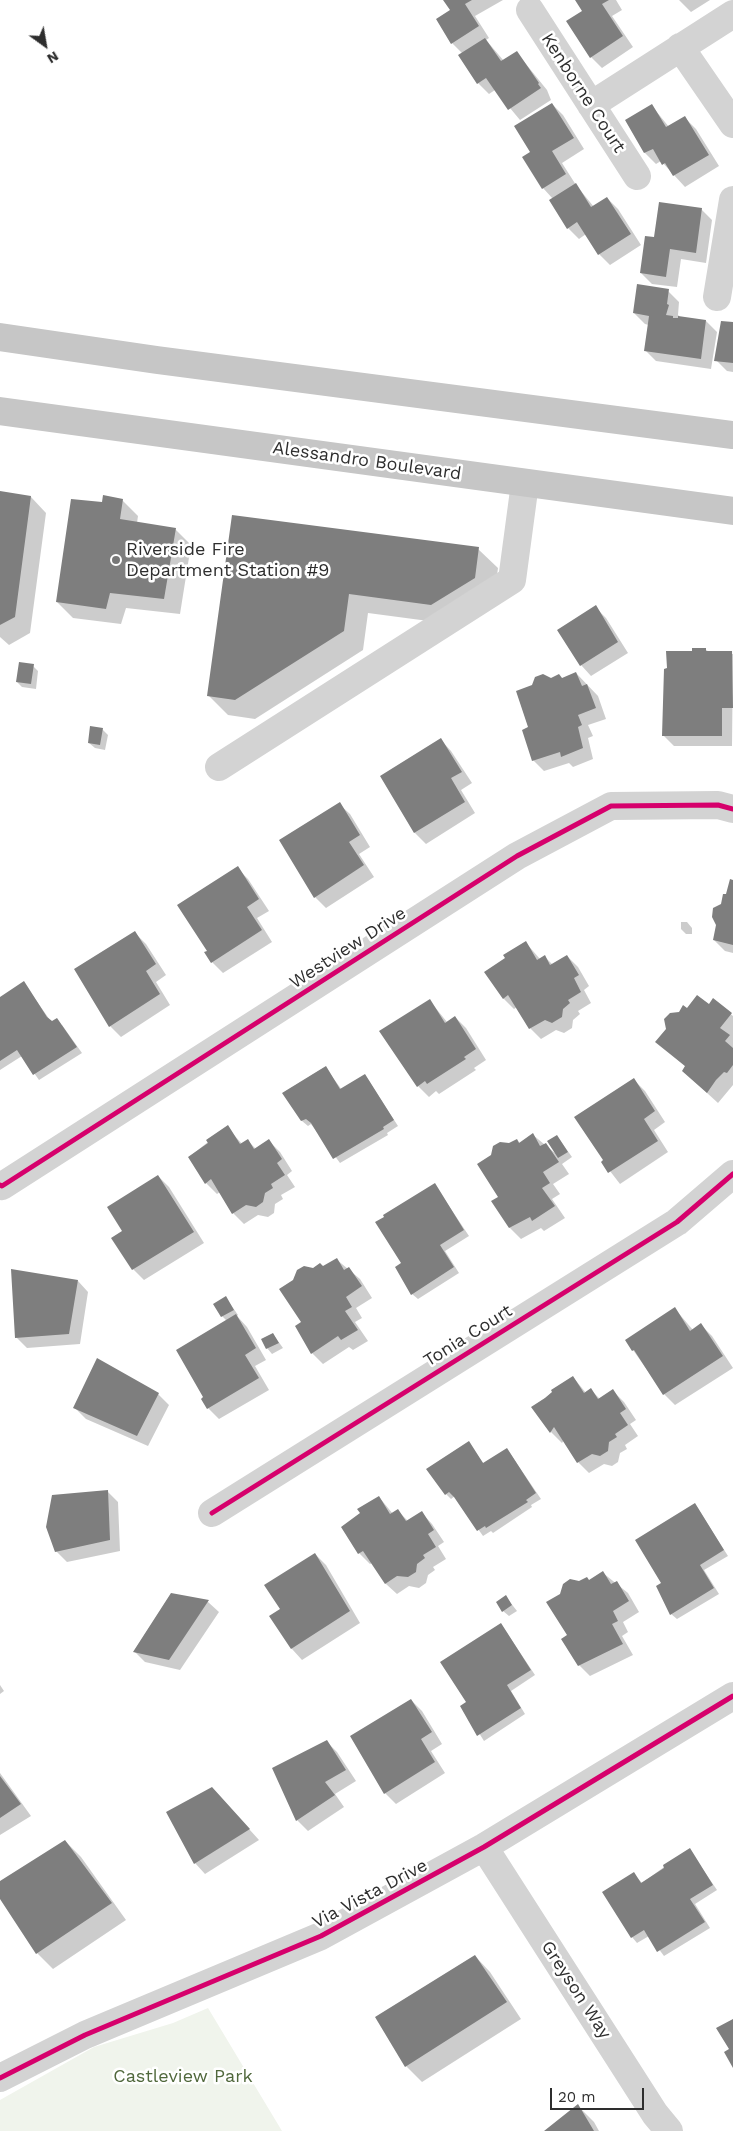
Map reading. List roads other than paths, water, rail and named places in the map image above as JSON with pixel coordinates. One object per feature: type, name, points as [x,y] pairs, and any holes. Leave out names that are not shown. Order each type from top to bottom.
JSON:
[{"type":"main road","points":[[0,337],[167,362],[733,435]]},
{"type":"main road","name":"Alessandro Boulevard","points":[[0,411],[733,512]]},
{"type":"street","name":"Kenborne Court","points":[[530,10],[637,176]]},
{"type":"street","points":[[591,106],[680,46],[733,14]]},
{"type":"street","points":[[680,46],[733,124]]},
{"type":"street","points":[[717,297],[733,200]]},
{"type":"street","points":[[219,768],[512,580],[525,483]]},
{"type":"street","name":"Westview Drive","points":[[1,1186],[517,856],[611,806],[718,805],[733,809]]},
{"type":"street","name":"Tonia Court","points":[[212,1513],[677,1222],[733,1174]]},
{"type":"street","name":"Via Vista Drive","points":[[0,2078],[85,2035],[321,1936],[484,1847],[733,1696]]},
{"type":"street","name":"Greyson Way","points":[[484,1847],[655,2114],[669,2131]]},
{"type":"place","name":"Riverside Fire Department Station #9","points":[[116,560]]},
{"type":"park label","name":"Castleview Park","points":[[183,2077]]}]
